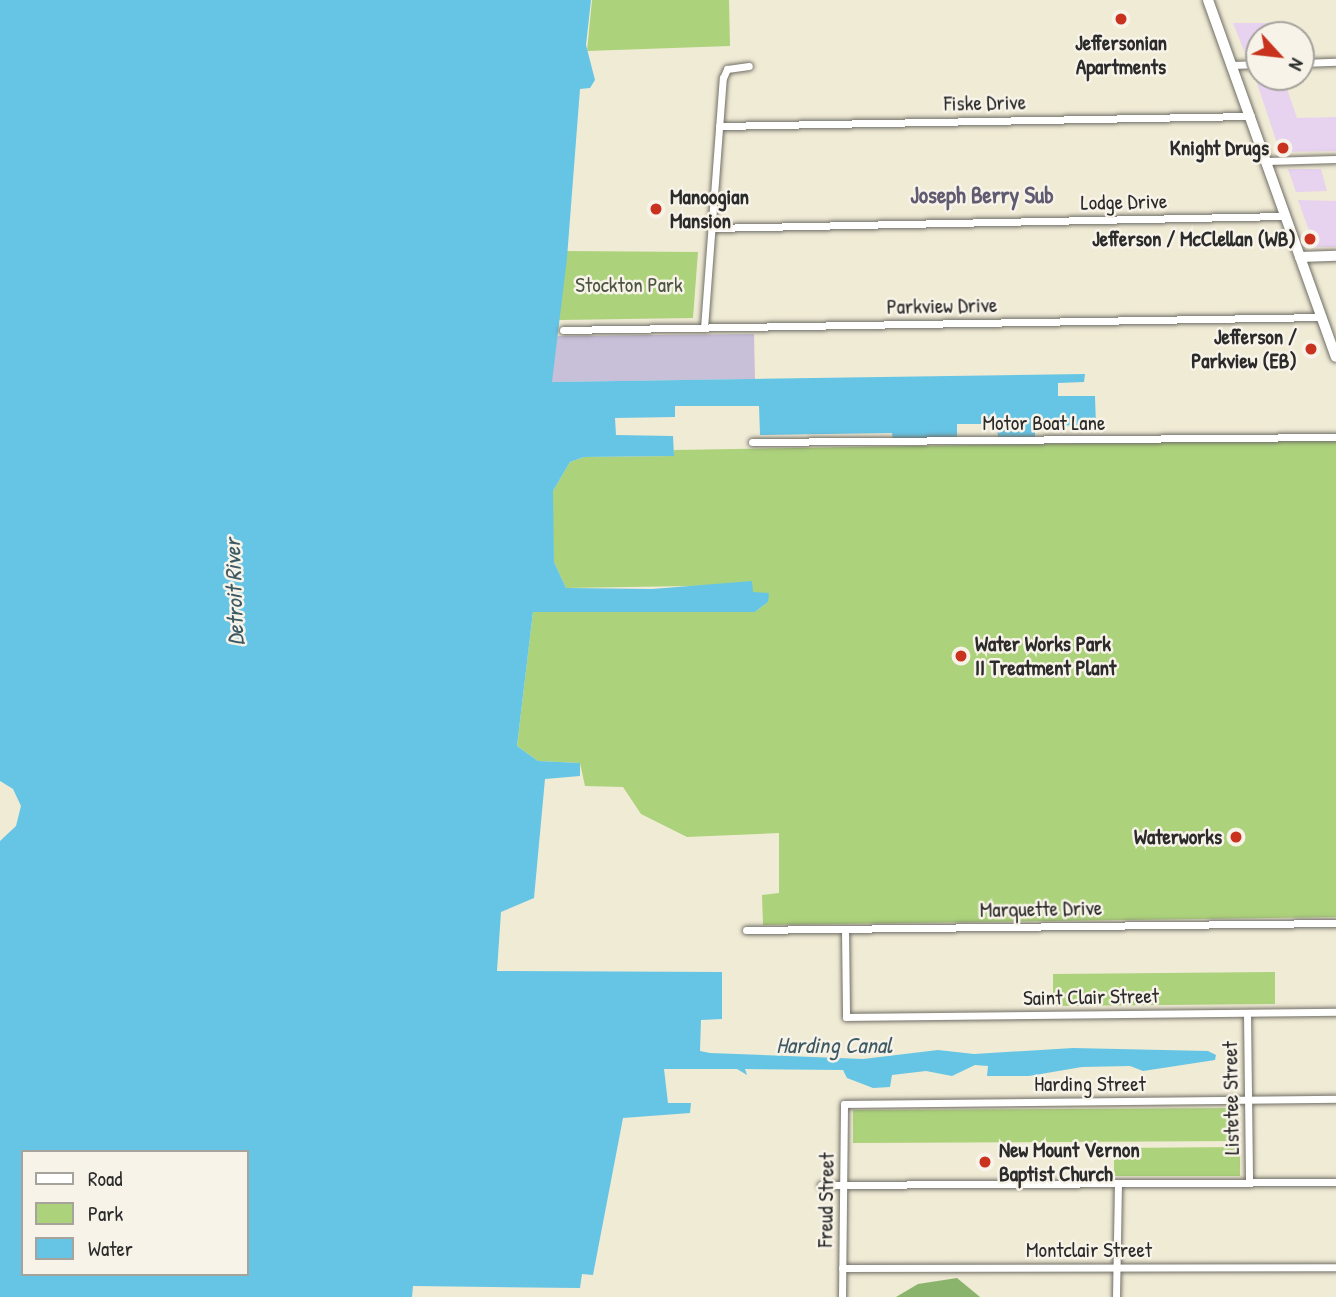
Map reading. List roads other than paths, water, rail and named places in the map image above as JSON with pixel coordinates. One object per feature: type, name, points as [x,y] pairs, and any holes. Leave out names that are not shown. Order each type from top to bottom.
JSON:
[{"type":"main road","points":[[1208,0],[1336,358]]},
{"type":"street","points":[[1315,63],[1336,62]]},
{"type":"street","points":[[1233,65],[1245,65]]},
{"type":"street","points":[[704,328],[724,73],[749,66]]},
{"type":"street","name":"Fiske Drive","points":[[719,126],[1251,116]]},
{"type":"street","points":[[1266,161],[1336,159]]},
{"type":"street","name":"Lodge Drive","points":[[712,228],[1286,216]]},
{"type":"street","points":[[1300,257],[1336,256]]},
{"type":"street","name":"Parkview Drive","points":[[563,330],[1322,317]]},
{"type":"street","name":"Motor Boat Lane","points":[[752,442],[1336,437]]},
{"type":"street","name":"Marquette Drive","points":[[746,930],[1336,923]]},
{"type":"street","name":"Saint Clair Street","points":[[845,929],[846,1017],[1336,1012]]},
{"type":"street","name":"Listetee Street","points":[[1247,1013],[1249,1183]]},
{"type":"street","name":"Harding Street","points":[[844,1104],[1336,1099]]},
{"type":"street","name":"Freud Street","points":[[842,1297],[844,1104]]},
{"type":"street","points":[[821,1185],[1336,1182]]},
{"type":"street","points":[[1116,1297],[1118,1184]]},
{"type":"street","name":"Montclair Street","points":[[842,1268],[1336,1266]]},
{"type":"water","name":"Detroit River","points":[[0,0],[591,0],[586,45],[595,80],[590,88],[580,89],[567,258],[552,382],[1085,374],[1084,382],[1058,383],[1058,396],[1095,396],[1096,425],[1035,426],[1035,437],[998,438],[997,424],[957,424],[957,439],[893,440],[892,433],[760,435],[759,406],[675,406],[675,417],[615,418],[616,435],[673,436],[674,456],[584,457],[570,462],[553,491],[554,562],[566,588],[652,589],[752,581],[753,592],[769,593],[768,602],[755,612],[533,612],[517,746],[538,761],[580,763],[580,776],[545,779],[534,898],[501,912],[497,971],[722,972],[722,1019],[701,1020],[700,1051],[710,1053],[863,1059],[938,1050],[974,1054],[1073,1048],[1208,1051],[1216,1055],[1215,1060],[1143,1071],[1130,1066],[1082,1067],[1029,1076],[987,1076],[988,1066],[975,1065],[952,1076],[926,1071],[892,1075],[890,1087],[873,1088],[847,1078],[843,1070],[745,1069],[747,1075],[737,1069],[664,1069],[668,1103],[691,1103],[690,1113],[623,1118],[593,1275],[582,1274],[580,1288],[413,1286],[412,1297],[0,1297],[0,841],[16,826],[21,806],[13,789],[0,781]]},
{"type":"place","name":"Jeffersonian Apartments","points":[[1121,19]]},
{"type":"place","name":"Knight Drugs","points":[[1283,148]]},
{"type":"place","name":"Manoogian Mansion","points":[[656,209]]},
{"type":"place","name":"Jefferson / McClellan (WB)","points":[[1310,239]]},
{"type":"place","name":"Jefferson / Parkview (EB)","points":[[1311,349]]},
{"type":"place","name":"Water Works Park II Treatment Plant","points":[[961,656]]},
{"type":"place","name":"Waterworks","points":[[1236,837]]},
{"type":"place","name":"New Mount Vernon Baptist Church","points":[[985,1162]]},
{"type":"district","name":"Joseph Berry Sub","points":[[982,195]]},
{"type":"park label","name":"Stockton Park","points":[[629,285]]},
{"type":"water label","name":"Harding Canal","points":[[834,1045]]}]
